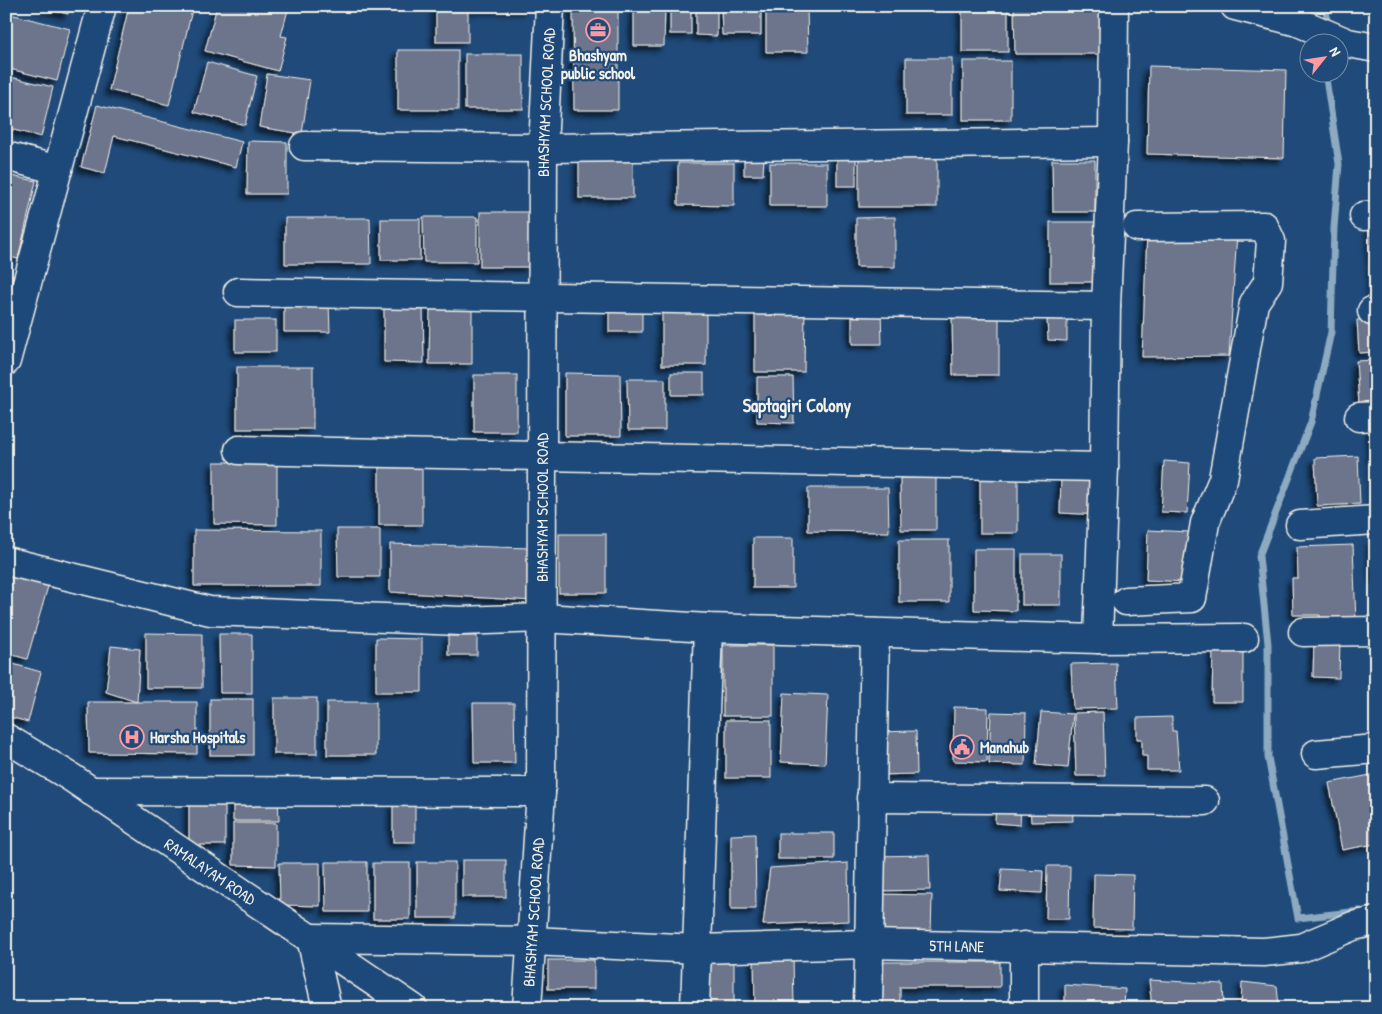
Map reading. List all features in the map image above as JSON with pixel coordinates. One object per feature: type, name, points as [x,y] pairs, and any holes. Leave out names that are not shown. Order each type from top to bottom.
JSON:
[{"type":"street","points":[[6,361],[102,6]]},
{"type":"street","name":"BHASHYAM SCHOOL ROAD","points":[[527,1008],[541,792],[543,148],[550,6]]},
{"type":"street","points":[[1098,639],[1104,467],[1106,306],[1113,142],[1114,6]]},
{"type":"street","points":[[1235,6],[1298,22],[1348,43],[1376,48]]},
{"type":"street","points":[[304,146],[543,148],[1113,142]]},
{"type":"street","points":[[6,156],[58,170]]},
{"type":"street","points":[[1126,601],[1192,598],[1205,523],[1223,479],[1254,303],[1268,282],[1271,240],[1264,226],[1136,227]]},
{"type":"street","points":[[238,292],[1106,306]]},
{"type":"street","points":[[239,450],[1104,467]]},
{"type":"street","points":[[1300,525],[1376,520]]},
{"type":"street","points":[[6,561],[210,611],[460,622],[543,618],[708,628],[1098,639],[1244,638]]},
{"type":"street","points":[[1166,639],[1167,600]]},
{"type":"street","points":[[695,1008],[708,628]]},
{"type":"street","points":[[1304,632],[1376,630]]},
{"type":"street","points":[[868,1008],[875,633]]},
{"type":"street","name":"RAMALAYAM ROAD","points":[[6,738],[91,792],[413,1008]]},
{"type":"street","points":[[1316,754],[1376,749]]},
{"type":"street","points":[[91,792],[541,792]]},
{"type":"street","points":[[871,798],[1205,802]]},
{"type":"street","name":"5TH LANE","points":[[311,938],[532,941],[698,949],[868,944],[1264,952],[1301,948],[1353,926],[1376,921]]},
{"type":"street","points":[[311,938],[327,1008]]},
{"type":"street","points":[[1024,946],[1024,1008]]},
{"type":"building","points":[[35,6],[70,6],[68,14]]},
{"type":"building","points":[[129,6],[193,6],[169,105],[109,90]]},
{"type":"building","points":[[217,6],[289,6],[281,36],[287,37],[278,71],[205,51]]},
{"type":"building","points":[[436,6],[468,6],[468,42],[436,42]]},
{"type":"building","points":[[470,6],[529,6],[529,9],[470,9]]},
{"type":"building","points":[[573,6],[618,6],[618,110],[574,110]]},
{"type":"building","points":[[634,6],[665,6],[664,46],[634,46]]},
{"type":"building","points":[[670,6],[691,6],[691,34],[670,34]]},
{"type":"building","points":[[696,6],[717,6],[717,36],[696,35]]},
{"type":"building","points":[[721,6],[761,6],[761,35],[722,35]]},
{"type":"building","points":[[766,6],[807,6],[808,52],[766,52]]},
{"type":"building","points":[[962,6],[1008,6],[1008,52],[962,52]]},
{"type":"building","points":[[1014,6],[1110,6],[1110,54],[1015,54]]},
{"type":"building","points":[[6,13],[70,29],[57,81],[6,68]]},
{"type":"building","points":[[398,50],[458,50],[458,110],[398,110]]},
{"type":"building","points":[[465,54],[523,54],[523,109],[465,109]]},
{"type":"building","points":[[906,58],[952,58],[952,115],[906,115]]},
{"type":"building","points":[[963,61],[1011,61],[1011,120],[963,120]]},
{"type":"building","points":[[207,62],[257,76],[245,125],[194,112]]},
{"type":"building","points":[[1149,66],[1286,70],[1284,158],[1147,154]]},
{"type":"building","points":[[267,74],[310,80],[302,134],[259,127]]},
{"type":"building","points":[[6,76],[53,87],[41,137],[6,128]]},
{"type":"building","points":[[97,105],[242,142],[236,167],[114,136],[105,173],[81,167]]},
{"type":"building","points":[[248,141],[287,142],[287,194],[247,194]]},
{"type":"building","points":[[837,153],[856,153],[856,186],[837,186]]},
{"type":"building","points":[[744,157],[764,157],[763,175],[744,175]]},
{"type":"building","points":[[859,157],[937,157],[937,207],[859,207]]},
{"type":"building","points":[[579,159],[633,159],[633,198],[579,198]]},
{"type":"building","points":[[1052,160],[1095,160],[1095,212],[1053,212]]},
{"type":"building","points":[[678,163],[734,163],[734,206],[678,205]]},
{"type":"building","points":[[770,163],[827,163],[827,206],[770,206]]},
{"type":"building","points":[[6,175],[36,181],[18,259],[6,256]]},
{"type":"building","points":[[480,212],[530,212],[530,267],[480,267]]},
{"type":"building","points":[[423,217],[477,217],[477,262],[424,262]]},
{"type":"building","points":[[895,217],[895,267],[856,267],[856,218]]},
{"type":"building","points":[[285,218],[370,218],[371,264],[285,264]]},
{"type":"building","points":[[381,219],[420,219],[420,260],[381,260]]},
{"type":"building","points":[[1050,222],[1096,222],[1096,282],[1050,282]]},
{"type":"building","points":[[1371,226],[1376,226],[1376,260],[1371,260]]},
{"type":"building","points":[[1147,232],[1237,233],[1229,356],[1142,357]]},
{"type":"building","points":[[1372,263],[1376,263],[1376,300],[1372,300]]},
{"type":"building","points":[[6,273],[13,275],[6,306]]},
{"type":"building","points":[[284,303],[329,303],[330,332],[284,332]]},
{"type":"building","points":[[384,306],[423,306],[424,363],[384,362]]},
{"type":"building","points":[[430,306],[472,306],[472,364],[429,364]]},
{"type":"building","points":[[609,307],[642,307],[642,332],[609,332]]},
{"type":"building","points":[[755,309],[805,309],[804,372],[755,372]]},
{"type":"building","points":[[852,310],[881,310],[882,344],[852,344]]},
{"type":"building","points":[[662,312],[706,312],[706,365],[662,365]]},
{"type":"building","points":[[952,314],[999,315],[999,375],[953,375]]},
{"type":"building","points":[[1047,318],[1067,318],[1067,341],[1048,340]]},
{"type":"building","points":[[1376,318],[1376,352],[1359,353],[1357,320]]},
{"type":"building","points":[[235,320],[276,320],[276,352],[235,352]]},
{"type":"building","points":[[1376,360],[1376,403],[1359,404],[1356,361]]},
{"type":"building","points":[[237,367],[313,367],[313,429],[237,429]]},
{"type":"building","points":[[565,373],[620,374],[621,436],[565,436]]},
{"type":"building","points":[[671,373],[704,373],[704,395],[671,395]]},
{"type":"building","points":[[474,375],[517,375],[517,432],[474,432]]},
{"type":"building","points":[[757,377],[793,377],[794,423],[757,422]]},
{"type":"building","points":[[627,379],[665,379],[665,430],[628,430]]},
{"type":"building","points":[[1370,424],[1376,424],[1376,460],[1372,460]]},
{"type":"building","points":[[1358,456],[1360,504],[1317,506],[1315,458]]},
{"type":"building","points":[[1164,461],[1190,463],[1187,513],[1161,512]]},
{"type":"building","points":[[214,462],[277,462],[277,525],[214,524]]},
{"type":"building","points":[[379,463],[422,463],[422,525],[379,525]]},
{"type":"building","points":[[1373,464],[1376,464],[1376,501],[1374,501]]},
{"type":"building","points":[[980,472],[1018,472],[1018,533],[980,533]]},
{"type":"building","points":[[1061,475],[1103,476],[1101,515],[1060,513]]},
{"type":"building","points":[[900,478],[936,478],[936,530],[901,530]]},
{"type":"building","points":[[808,488],[888,488],[889,532],[808,531]]},
{"type":"building","points":[[337,529],[380,529],[380,577],[338,577]]},
{"type":"building","points":[[194,530],[321,531],[321,586],[194,586]]},
{"type":"building","points":[[1148,530],[1189,532],[1187,582],[1146,580]]},
{"type":"building","points":[[559,534],[606,534],[606,593],[559,593]]},
{"type":"building","points":[[753,538],[793,538],[793,588],[753,588]]},
{"type":"building","points":[[899,540],[949,540],[949,602],[899,602]]},
{"type":"building","points":[[1371,541],[1376,541],[1376,579],[1374,579]]},
{"type":"building","points":[[390,544],[530,548],[533,601],[390,592]]},
{"type":"building","points":[[1353,545],[1356,622],[1320,623],[1320,615],[1293,615],[1292,578],[1298,578],[1297,547]]},
{"type":"building","points":[[974,549],[1016,549],[1016,611],[974,610]]},
{"type":"building","points":[[1022,554],[1061,554],[1061,605],[1022,605]]},
{"type":"building","points":[[6,571],[49,583],[27,659],[6,653]]},
{"type":"building","points":[[146,633],[202,634],[202,688],[146,688]]},
{"type":"building","points":[[219,634],[252,634],[252,693],[220,693]]},
{"type":"building","points":[[448,636],[477,636],[477,655],[448,655]]},
{"type":"building","points":[[376,638],[422,639],[422,692],[376,692]]},
{"type":"building","points":[[1314,639],[1340,640],[1339,678],[1313,677]]},
{"type":"building","points":[[723,645],[773,645],[773,716],[723,716]]},
{"type":"building","points":[[111,646],[140,649],[137,702],[106,692]]},
{"type":"building","points":[[1213,648],[1243,649],[1243,702],[1212,702]]},
{"type":"building","points":[[6,662],[41,672],[28,722],[6,716]]},
{"type":"building","points":[[1116,663],[1118,708],[1073,709],[1071,664]]},
{"type":"building","points":[[784,693],[828,695],[825,764],[781,762]]},
{"type":"building","points":[[274,698],[317,698],[317,754],[274,754]]},
{"type":"building","points":[[210,699],[253,699],[253,755],[210,755]]},
{"type":"building","points":[[88,702],[197,702],[197,754],[89,753]]},
{"type":"building","points":[[327,702],[376,702],[376,755],[327,755]]},
{"type":"building","points":[[473,703],[514,703],[515,763],[474,763]]},
{"type":"building","points":[[954,707],[988,708],[987,762],[953,761]]},
{"type":"building","points":[[991,712],[1026,713],[1025,765],[989,764]]},
{"type":"building","points":[[1041,712],[1073,714],[1068,768],[1036,765]]},
{"type":"building","points":[[1103,712],[1105,776],[1076,776],[1074,713]]},
{"type":"building","points":[[1172,717],[1172,731],[1176,731],[1179,770],[1147,770],[1147,756],[1142,756],[1142,739],[1137,739],[1137,718]]},
{"type":"building","points":[[726,720],[771,720],[771,778],[726,778]]},
{"type":"building","points":[[916,731],[917,774],[877,775],[876,732]]},
{"type":"building","points":[[1376,774],[1376,846],[1375,844],[1342,850],[1329,783]]},
{"type":"building","points":[[189,795],[225,795],[225,845],[189,845]]},
{"type":"building","points":[[233,795],[278,795],[279,821],[233,821]]},
{"type":"building","points":[[996,802],[1021,804],[1020,825],[995,823]]},
{"type":"building","points":[[393,803],[415,803],[415,842],[393,842]]},
{"type":"building","points":[[1072,804],[1073,821],[1031,822],[1030,805]]},
{"type":"building","points":[[233,823],[276,823],[276,866],[233,865]]},
{"type":"building","points":[[778,833],[834,833],[834,859],[778,859]]},
{"type":"building","points":[[755,834],[756,909],[731,909],[731,835]]},
{"type":"building","points":[[929,855],[930,890],[875,891],[874,856]]},
{"type":"building","points":[[462,860],[506,860],[506,897],[462,897]]},
{"type":"building","points":[[325,862],[367,862],[367,912],[326,912]]},
{"type":"building","points":[[417,862],[455,862],[455,918],[417,918]]},
{"type":"building","points":[[279,863],[320,863],[320,906],[280,905]]},
{"type":"building","points":[[373,863],[410,863],[410,919],[373,919]]},
{"type":"building","points":[[848,863],[849,921],[763,925],[770,868]]},
{"type":"building","points":[[1047,866],[1070,866],[1069,919],[1046,919]]},
{"type":"building","points":[[1002,869],[1043,871],[1042,893],[1000,891]]},
{"type":"building","points":[[1094,874],[1133,875],[1132,929],[1093,928]]},
{"type":"building","points":[[871,894],[932,895],[931,934],[870,933]]},
{"type":"building","points":[[793,956],[794,1008],[755,1008],[754,957]]},
{"type":"building","points":[[710,957],[734,957],[734,1008],[710,1008]]},
{"type":"building","points":[[548,960],[594,960],[594,989],[548,989]]},
{"type":"building","points":[[881,962],[1000,962],[1000,987],[900,987],[900,1008],[881,1008]]},
{"type":"building","points":[[1149,980],[1223,984],[1224,1008],[1152,1008]]},
{"type":"building","points":[[1242,982],[1277,986],[1279,1008],[1241,1008]]},
{"type":"building","points":[[1065,985],[1125,989],[1124,1008],[1065,1008]]},
{"type":"waterway","points":[[1326,28],[1327,6]]},
{"type":"waterway","points":[[1327,82],[1339,164],[1334,228],[1331,332],[1311,422],[1259,556],[1268,644],[1268,757],[1298,918],[1360,911]]},
{"type":"place","name":"Bhashyam public school","points":[[598,30]]},
{"type":"place","name":"Harsha Hospitals","points":[[132,737]]},
{"type":"place","name":"Manahub","points":[[962,747]]},
{"type":"district","name":"Saptagiri Colony","points":[[797,405]]}]
